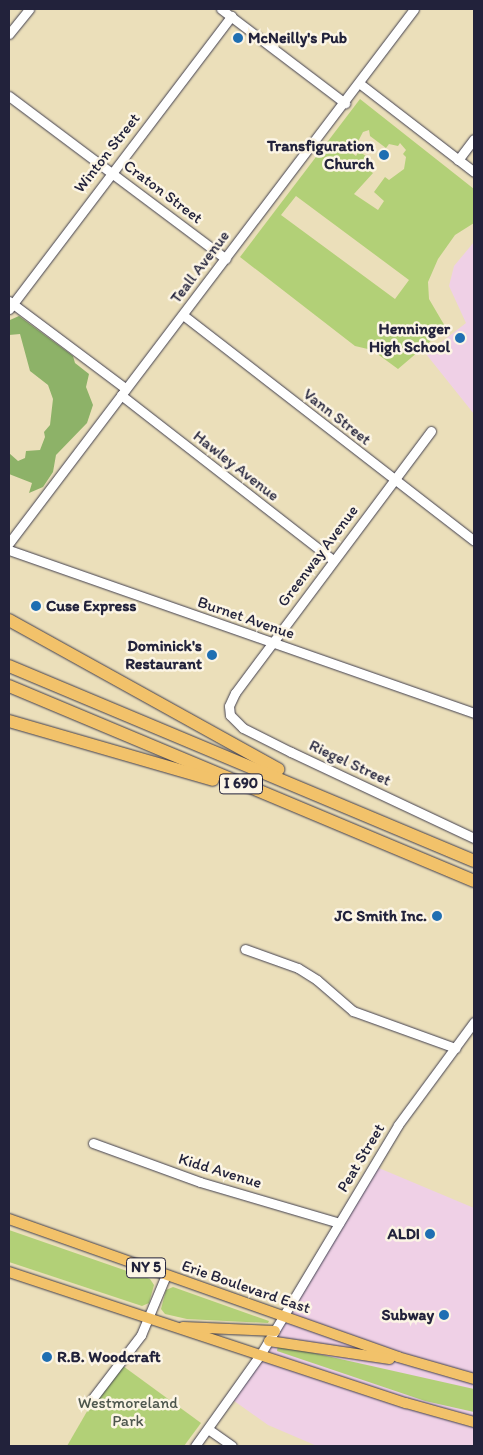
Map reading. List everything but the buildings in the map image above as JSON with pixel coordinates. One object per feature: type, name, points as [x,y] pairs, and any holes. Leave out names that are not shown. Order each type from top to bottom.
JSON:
[{"type":"highway","points":[[9,620],[55,648],[164,704],[323,796]]},
{"type":"highway","points":[[9,631],[55,648]]},
{"type":"highway","name":"I 690","points":[[9,666],[323,796],[474,861]]},
{"type":"highway","name":"I 690","points":[[9,686],[474,881]]},
{"type":"highway","points":[[9,721],[148,759],[289,805]]},
{"type":"main road","name":"Erie Boulevard East","points":[[9,1219],[418,1363],[474,1379]]},
{"type":"main road","points":[[9,1272],[430,1411],[474,1422]]},
{"type":"main road","points":[[177,1328],[204,1325],[275,1331]]},
{"type":"main road","points":[[269,1341],[418,1363]]},
{"type":"street","points":[[9,34],[29,9]]},
{"type":"street","points":[[221,9],[345,102]]},
{"type":"street","name":"Teall Avenue","points":[[9,544],[414,9]]},
{"type":"street","name":"Winton Street","points":[[10,305],[231,16]]},
{"type":"street","points":[[359,83],[474,172]]},
{"type":"street","name":"Craton Street","points":[[9,96],[226,259]]},
{"type":"street","points":[[458,160],[474,139]]},
{"type":"street","name":"Hawley Avenue","points":[[10,305],[123,392],[333,560]]},
{"type":"street","name":"Vann Street","points":[[183,315],[474,541]]},
{"type":"street","name":"Greenway Avenue","points":[[231,702],[333,560],[431,431]]},
{"type":"street","name":"Burnet Avenue","points":[[9,550],[474,713]]},
{"type":"street","name":"Riegel Street","points":[[231,702],[232,720],[243,728],[474,838]]},
{"type":"street","points":[[245,948],[298,968],[317,980],[353,1011],[455,1048]]},
{"type":"street","name":"Peat Street","points":[[195,1446],[269,1341],[398,1125],[474,1022]]},
{"type":"street","name":"Kidd Avenue","points":[[93,1143],[200,1182],[339,1223]]},
{"type":"street","points":[[89,1403],[150,1319],[166,1275]]},
{"type":"street","points":[[208,1429],[232,1446]]},
{"type":"shaded area","name":"Henninger High School","points":[[474,242],[474,414],[426,354],[466,323],[449,286],[454,266]]},
{"type":"shaded area","points":[[374,1166],[474,1208],[474,1446],[317,1446],[268,1425],[230,1398]]},
{"type":"green space","points":[[360,99],[474,189],[474,223],[455,235],[438,259],[428,282],[429,299],[446,328],[398,369],[372,350],[355,346],[240,257]],"holes":[[[369,130],[370,136],[386,148],[389,144],[398,146],[400,143],[406,150],[403,154],[406,157],[404,169],[389,180],[385,177],[374,192],[384,201],[378,210],[354,194],[373,173],[370,171],[375,163],[359,151],[356,156],[352,153],[363,132]],[[296,196],[409,280],[395,299],[281,215]]]},
{"type":"green space","points":[[19,316],[73,356],[75,363],[89,374],[86,387],[93,405],[87,423],[56,455],[53,472],[43,487],[29,493],[32,483],[9,474],[9,453],[18,461],[25,458],[26,451],[40,450],[45,437],[44,432],[50,425],[53,399],[48,385],[30,371],[20,334],[9,335],[10,320]]},
{"type":"green space","points":[[9,1230],[150,1279],[154,1285],[149,1303],[142,1306],[9,1262]]},
{"type":"green space","points":[[173,1287],[269,1321],[268,1323],[187,1319],[165,1314],[161,1309],[166,1290]]},
{"type":"green space","points":[[278,1345],[474,1389],[474,1412],[425,1401],[277,1351]]},
{"type":"green space","name":"Westmoreland Park","points":[[123,1366],[201,1423],[184,1446],[67,1446],[89,1408]]},
{"type":"place","name":"McNeilly's Pub","points":[[238,38]]},
{"type":"place","name":"Transfiguration Church","points":[[384,155]]},
{"type":"place","name":"Henninger High School","points":[[460,338]]},
{"type":"place","name":"Cuse Express","points":[[36,606]]},
{"type":"place","name":"Dominick's Restaurant","points":[[212,655]]},
{"type":"place","name":"JC Smith Inc.","points":[[437,916]]},
{"type":"place","name":"ALDI","points":[[430,1234]]},
{"type":"place","name":"Subway","points":[[444,1315]]},
{"type":"place","name":"R.B. Woodcraft","points":[[47,1357]]}]
